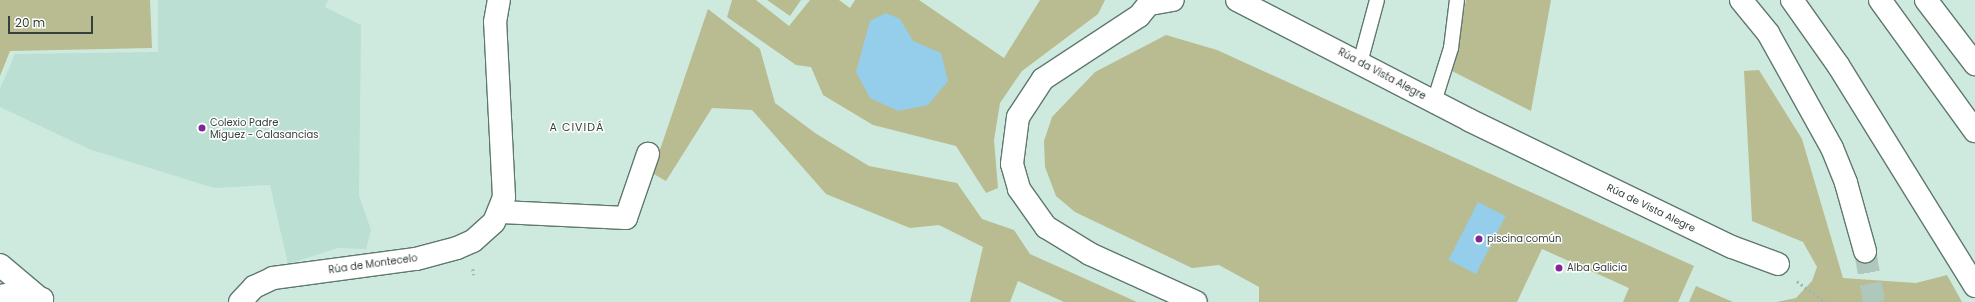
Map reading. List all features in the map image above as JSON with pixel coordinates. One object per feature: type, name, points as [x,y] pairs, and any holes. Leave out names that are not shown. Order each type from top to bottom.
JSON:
[{"type":"main road","points":[[499,0],[495,22],[504,197],[501,212],[626,218],[648,154]]},
{"type":"main road","points":[[1173,0],[1151,2],[1123,28],[1043,78],[1018,117],[1012,164],[1019,189],[1031,210],[1052,232],[1090,254],[1196,302]]},
{"type":"main road","name":"Rúa da Vista Alegre","points":[[1237,0],[1526,148]]},
{"type":"main road","points":[[1741,0],[1768,33],[1832,148],[1846,183],[1865,251]]},
{"type":"main road","points":[[1792,0],[1859,97],[1975,286]]},
{"type":"main road","points":[[1880,0],[1975,131]]},
{"type":"main road","points":[[1926,0],[1975,64]]},
{"type":"main road","name":"Rúa de Vista Alegre","points":[[1526,148],[1732,247],[1778,264]]},
{"type":"main road","name":"Rúa de Montecelo","points":[[240,302],[254,287],[273,278],[416,259],[457,248],[473,241],[501,212]]},
{"type":"main road","points":[[0,265],[46,300]]},
{"type":"main road","points":[[0,296],[16,293],[46,300]]},
{"type":"lane","points":[[1360,63],[1376,0]]},
{"type":"lane","points":[[1434,102],[1451,48],[1457,0]]},
{"type":"path","points":[[1778,264],[1826,302]]},
{"type":"shaded area","points":[[0,0],[150,0],[152,48],[10,51],[0,76]]},
{"type":"shaded area","name":"Colexio Padre Míguez - Calasancias","points":[[158,0],[328,0],[325,7],[361,25],[359,196],[371,230],[366,249],[338,248],[288,264],[270,185],[214,188],[89,149],[0,107],[0,89],[15,54],[158,52]]},
{"type":"shaded area","points":[[732,0],[756,0],[789,26],[810,0],[839,0],[850,8],[855,0],[919,0],[1004,58],[1040,0],[1105,0],[1098,14],[1022,71],[1000,103],[994,140],[998,188],[986,193],[956,146],[873,125],[823,95],[811,67],[796,65],[727,17]]},
{"type":"shaded area","points":[[767,0],[801,0],[790,16]]},
{"type":"shaded area","points":[[1466,0],[1551,0],[1531,111],[1452,71]]},
{"type":"shaded area","points":[[708,9],[760,49],[775,103],[815,133],[869,166],[957,183],[982,219],[1014,230],[1030,254],[1137,302],[1064,302],[1018,281],[1010,302],[970,302],[983,247],[939,225],[910,228],[826,194],[752,110],[712,108],[666,181],[652,173]]},
{"type":"shaded area","points":[[1166,35],[1217,50],[1694,266],[1678,302],[1623,302],[1629,288],[1542,249],[1517,302],[1259,302],[1259,287],[1219,265],[1192,268],[1075,212],[1056,196],[1045,167],[1044,141],[1052,117],[1095,72]]},
{"type":"shaded area","points":[[1759,70],[1802,139],[1843,278],[1916,283],[1947,275],[1962,302],[1777,302],[1796,298],[1812,281],[1817,267],[1803,242],[1752,221],[1744,71]]},
{"type":"shaded area","points":[[1696,286],[1733,302],[1689,302]]},
{"type":"water","points":[[886,13],[900,19],[913,41],[941,53],[948,81],[928,105],[898,111],[870,98],[856,72],[870,21]]},
{"type":"water","name":"piscina común","points":[[1478,202],[1506,216],[1476,274],[1448,260]]},
{"type":"tunnel","points":[[1865,251],[1874,302]]},
{"type":"place","name":"Colexio Padre Míguez - Calasancias","points":[[202,128]]},
{"type":"place","name":"piscina común","points":[[1479,239]]},
{"type":"place","name":"Alba Galicia","points":[[1559,268]]},
{"type":"district","name":"A CIVIDÁ","points":[[577,127]]}]
